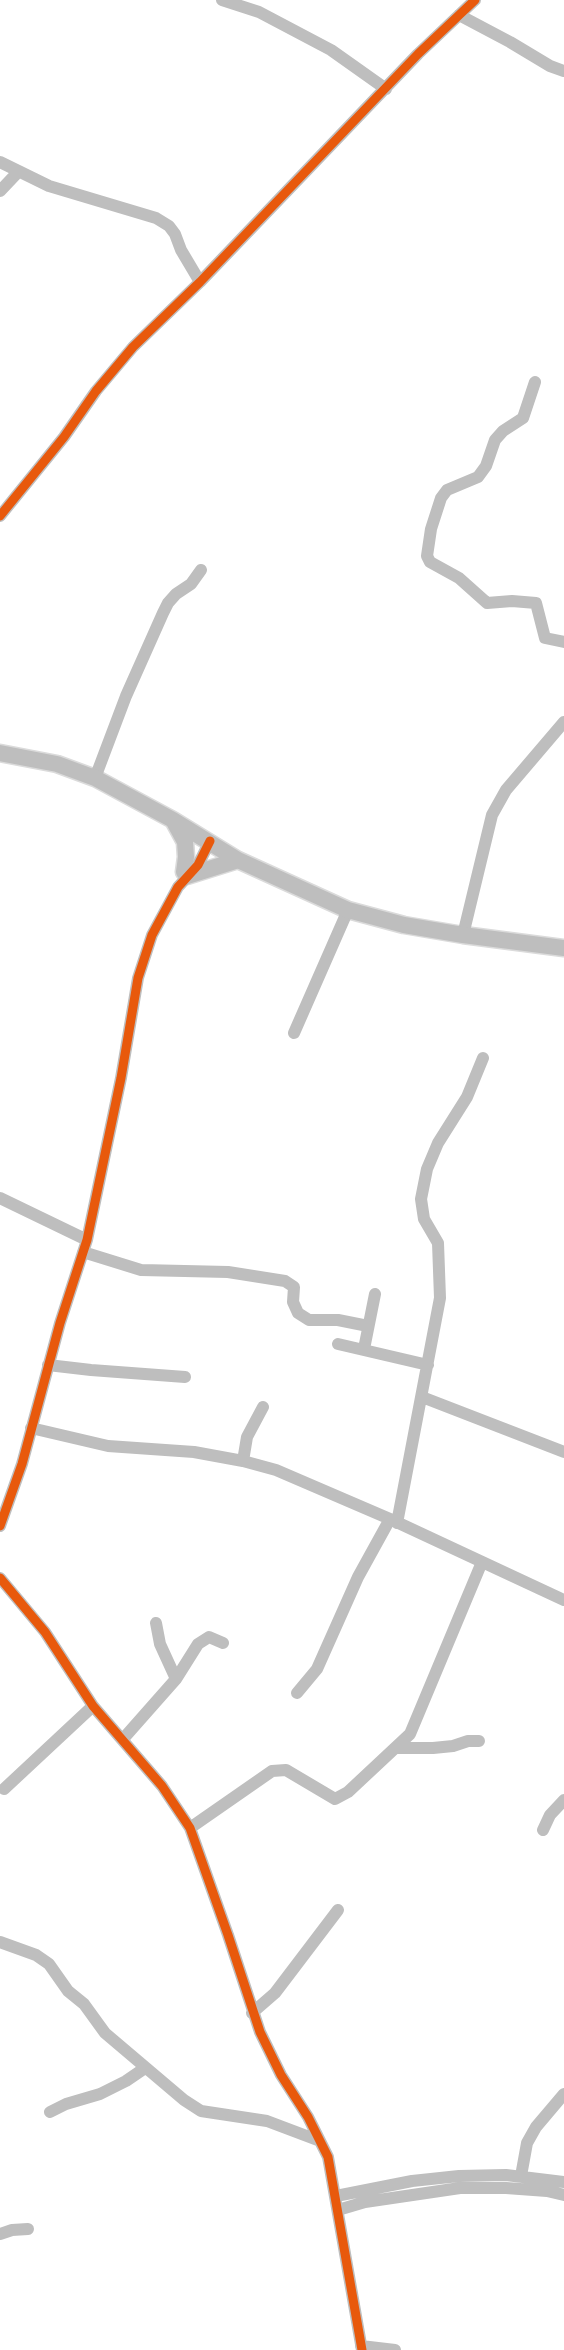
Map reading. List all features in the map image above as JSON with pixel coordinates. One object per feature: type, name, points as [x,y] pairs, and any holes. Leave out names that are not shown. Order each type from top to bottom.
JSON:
[{"type":"main road","points":[[0,753],[57,764],[94,778],[173,820],[239,860],[348,910],[404,925],[463,936],[564,948]]},
{"type":"main road","points":[[173,820],[185,842],[185,876],[239,860]]},
{"type":"street","points":[[222,0],[259,12],[331,50],[386,89]]},
{"type":"street","points":[[0,516],[133,347],[475,0]]},
{"type":"street","points":[[459,15],[550,66],[564,71]]},
{"type":"street","points":[[0,162],[49,186],[156,218],[169,226],[175,234],[200,282]]},
{"type":"street","points":[[0,191],[18,172]]},
{"type":"street","points":[[535,382],[523,418],[503,431],[495,440],[486,466],[478,477],[447,490],[441,498],[430,529],[427,556],[430,562],[459,578],[487,603],[536,603],[545,638],[564,642]]},
{"type":"street","points":[[94,778],[163,612],[176,594],[191,584],[201,570]]},
{"type":"street","points":[[463,936],[492,815],[506,790],[564,722]]},
{"type":"street","points":[[0,1526],[22,1464],[48,1365],[85,1246],[119,1090],[138,978],[152,935],[185,876],[202,859],[206,839]]},
{"type":"street","points":[[295,1033],[348,910]]},
{"type":"street","points":[[297,1693],[317,1669],[358,1577],[394,1521],[422,1397],[440,1298],[438,1243],[424,1219],[421,1199],[427,1169],[438,1143],[467,1097],[483,1058]]},
{"type":"street","points":[[0,1198],[85,1246],[141,1270],[228,1272],[285,1281],[294,1287],[293,1302],[298,1313],[309,1320],[338,1320],[368,1326]]},
{"type":"street","points":[[364,1349],[374,1294]]},
{"type":"street","points":[[338,1344],[428,1366]]},
{"type":"street","points":[[48,1365],[185,1377]]},
{"type":"street","points":[[422,1397],[564,1452]]},
{"type":"street","points":[[243,1461],[247,1437],[262,1407]]},
{"type":"street","points":[[31,1428],[108,1446],[194,1452],[276,1469],[564,1600]]},
{"type":"street","points":[[190,1828],[272,1771],[286,1770],[335,1799],[348,1792],[410,1734],[482,1562]]},
{"type":"street","points":[[0,1578],[45,1632],[93,1706],[162,1786],[190,1828],[252,2013],[281,2075],[308,2117],[328,2157],[362,2348],[395,2350]]},
{"type":"street","points":[[156,1623],[160,1644],[176,1679]]},
{"type":"street","points":[[123,1739],[176,1679],[198,1644],[204,1639],[215,1638],[223,1643]]},
{"type":"street","points":[[4,1789],[93,1706]]},
{"type":"street","points":[[410,1734],[416,1749]]},
{"type":"street","points":[[395,1748],[453,1746],[479,1741]]},
{"type":"street","points":[[542,1829],[564,1800]]},
{"type":"street","points":[[252,2013],[275,1993],[338,1910]]},
{"type":"street","points":[[0,1942],[37,1955],[49,1964],[68,1991],[84,2004],[105,2033],[201,2111],[267,2121],[320,2141]]},
{"type":"street","points":[[50,2112],[66,2104],[100,2094],[145,2068]]},
{"type":"street","points":[[520,2176],[527,2143],[536,2127],[564,2094]]},
{"type":"street","points":[[336,2196],[459,2175],[520,2176],[564,2182]]},
{"type":"street","points":[[338,2210],[365,2202],[460,2188],[506,2188],[564,2195]]},
{"type":"street","points":[[0,2234],[28,2229]]},
{"type":"cycle path","points":[[0,516],[133,347],[200,282],[418,54],[475,0]]},
{"type":"cycle path","points":[[0,1526],[22,1464],[60,1323],[87,1240],[121,1078],[138,978],[152,935],[178,887],[198,865],[210,841]]},
{"type":"cycle path","points":[[0,1578],[45,1632],[93,1706],[162,1786],[190,1828],[260,2032],[281,2075],[308,2117],[328,2157],[362,2350]]}]
